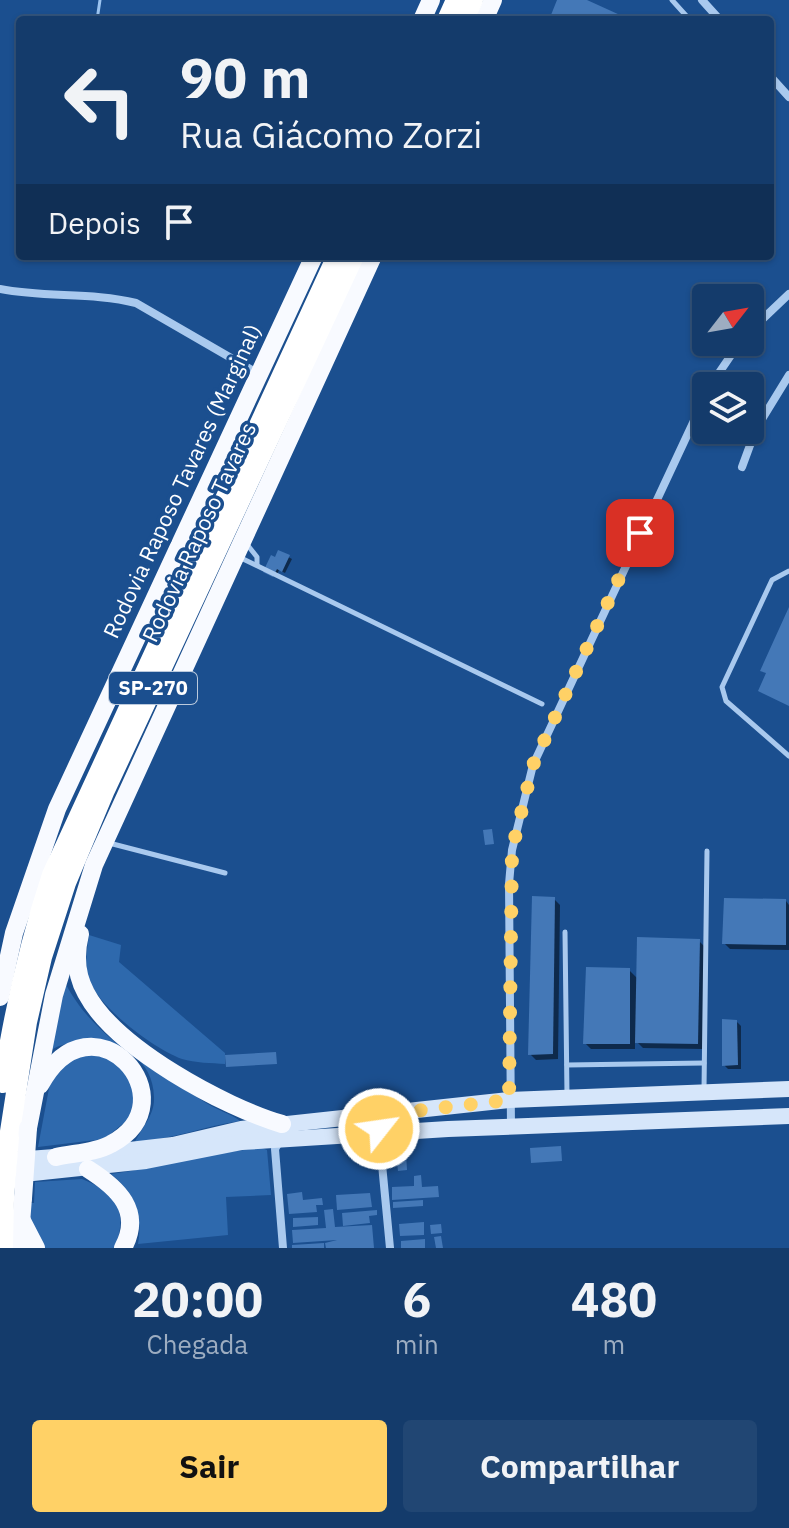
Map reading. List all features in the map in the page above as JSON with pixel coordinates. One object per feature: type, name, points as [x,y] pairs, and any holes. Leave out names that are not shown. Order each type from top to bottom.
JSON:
[{"type":"highway","name":"Rodovia Raposo Tavares (Marginal)","points":[[0,997],[28,890],[57,809],[312,260]]},
{"type":"highway","name":"Rodovia Raposo Tavares","points":[[0,1108],[13,1016],[29,946],[52,875],[335,260]]},
{"type":"highway","name":"Rodovia Raposo Tavares","points":[[15,1204],[9,1138],[27,1022],[42,957],[66,883],[105,790],[352,260]]},
{"type":"highway","name":"Rodovia Raposo Tavares","points":[[3,1248],[15,1204],[54,995],[76,914],[102,847],[371,260]]},
{"type":"highway","points":[[102,847],[77,945],[80,980],[94,1006],[135,1045],[193,1085],[282,1132]]},
{"type":"highway","points":[[0,948],[28,890]]},
{"type":"highway","points":[[31,1106],[50,1069],[63,1056],[81,1047],[106,1049],[121,1055],[140,1081],[143,1097],[139,1114],[130,1129],[109,1145],[56,1157]]},
{"type":"highway","points":[[88,1169],[112,1184],[124,1197],[130,1213],[130,1230],[123,1248]]},
{"type":"highway","points":[[15,1204],[36,1248]]},
{"type":"highway","name":"SP-270","points":[[15,1204],[19,1248]]},
{"type":"main road","points":[[0,1175],[88,1169],[388,1114],[509,1100],[789,1089]]},
{"type":"main road","points":[[379,1133],[380,1123],[388,1114]]},
{"type":"main road","points":[[0,1161],[137,1151],[241,1129],[379,1133],[789,1116]]},
{"type":"street","points":[[702,0],[716,16]]},
{"type":"street","points":[[774,80],[789,97]]},
{"type":"street","points":[[0,289],[29,295],[118,298],[136,303],[257,373]]},
{"type":"street","points":[[764,318],[789,294]]},
{"type":"street","points":[[742,467],[756,429],[789,375]]},
{"type":"street","points":[[511,1128],[509,884],[512,850],[533,765],[692,425]]},
{"type":"street","points":[[282,1132],[275,1149],[283,1248]]},
{"type":"street","points":[[379,1133],[390,1248]]},
{"type":"lane","points":[[672,0],[686,16]]},
{"type":"lane","points":[[240,548],[257,565],[542,704]]},
{"type":"lane","points":[[240,548],[257,557],[257,565]]},
{"type":"lane","points":[[789,571],[772,580],[722,687],[726,701],[789,756]]},
{"type":"lane","points":[[102,847],[225,873]]},
{"type":"lane","points":[[704,1090],[707,851]]},
{"type":"lane","points":[[565,932],[567,1096]]},
{"type":"lane","points":[[567,1065],[704,1063]]},
{"type":"shaded area","points":[[89,935],[121,945],[119,962],[225,1053],[225,1064],[198,1062],[170,1054],[115,1014],[89,979],[86,962]]},
{"type":"shaded area","points":[[64,980],[89,1018],[127,1052],[115,1046],[81,1041],[49,1051]]},
{"type":"shaded area","points":[[98,1053],[124,1067],[135,1092],[130,1118],[104,1139],[38,1147],[50,1083],[70,1058]]},
{"type":"shaded area","points":[[134,1056],[207,1104],[240,1121],[135,1142],[150,1115],[154,1097],[151,1079]]},
{"type":"shaded area","points":[[262,1148],[267,1150],[271,1195],[226,1197],[228,1235],[138,1244],[139,1223],[135,1205],[126,1189],[111,1174]]},
{"type":"shaded area","points":[[82,1179],[104,1190],[117,1205],[120,1224],[115,1248],[41,1248],[30,1226],[29,1203],[34,1203],[35,1182]]},
{"type":"building","points":[[557,0],[587,0],[622,16],[551,16]]},
{"type":"building","points":[[278,550],[290,555],[282,572],[277,569],[273,577],[263,572],[271,555],[275,557]]},
{"type":"building","points":[[789,607],[789,706],[758,691],[766,673],[760,671]]},
{"type":"building","points":[[492,829],[494,844],[485,845],[483,830]]},
{"type":"building","points":[[532,896],[555,897],[553,1054],[528,1055]]},
{"type":"building","points":[[724,898],[786,899],[786,945],[722,944]]},
{"type":"building","points":[[637,937],[700,939],[698,1044],[635,1043]]},
{"type":"building","points":[[586,967],[630,968],[630,1044],[583,1044]]},
{"type":"building","points":[[722,1019],[737,1020],[738,1065],[722,1066]]},
{"type":"building","points":[[276,1052],[277,1064],[226,1067],[225,1055]]},
{"type":"building","points":[[561,1146],[562,1161],[531,1163],[530,1148]]},
{"type":"building","points":[[406,1153],[407,1170],[398,1171],[397,1163],[389,1164],[388,1155]]},
{"type":"building","points":[[421,1175],[422,1187],[438,1186],[439,1197],[392,1200],[392,1187],[414,1186],[414,1176]]},
{"type":"building","points":[[302,1192],[303,1200],[322,1198],[323,1205],[316,1205],[317,1212],[289,1214],[287,1194]]},
{"type":"building","points":[[370,1193],[372,1207],[337,1210],[336,1195]]},
{"type":"building","points":[[423,1200],[423,1206],[393,1208],[393,1202]]},
{"type":"building","points":[[333,1209],[335,1227],[372,1225],[374,1248],[326,1248],[325,1243],[337,1240],[293,1243],[292,1230],[326,1228],[324,1210]]},
{"type":"building","points":[[377,1210],[377,1215],[369,1216],[370,1223],[343,1226],[342,1213]]},
{"type":"building","points":[[318,1217],[318,1225],[293,1227],[293,1218]]},
{"type":"building","points":[[424,1222],[424,1235],[400,1236],[399,1224]]},
{"type":"building","points":[[441,1224],[442,1233],[431,1234],[430,1225]]},
{"type":"building","points":[[441,1236],[443,1248],[436,1248],[434,1237]]},
{"type":"building","points":[[425,1239],[425,1248],[401,1248],[401,1241]]},
{"type":"building","points":[[324,1243],[324,1248],[292,1248],[292,1245]]},
{"type":"waterway","points":[[98,16],[100,0]]},
{"type":"route","points":[[379,1129],[388,1114],[509,1100],[509,884],[512,850],[533,765],[640,533]]}]
